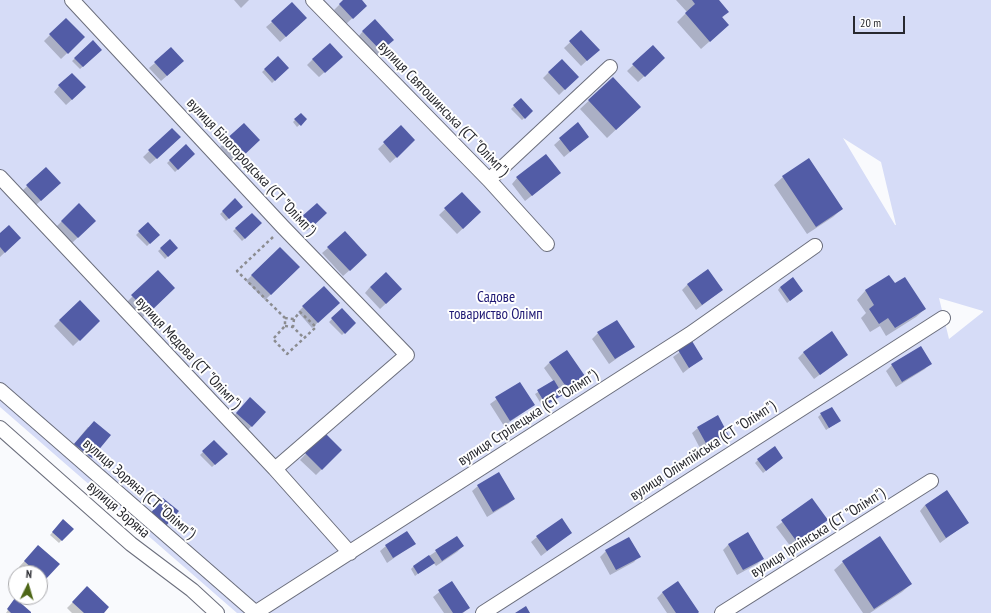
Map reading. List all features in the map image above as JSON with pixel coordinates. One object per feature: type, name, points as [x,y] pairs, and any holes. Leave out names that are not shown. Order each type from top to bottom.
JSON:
[{"type":"street","name":"вулиця Білогородська (СТ \"Олімп\")","points":[[72,0],[283,227],[407,355],[275,469]]},
{"type":"street","name":"вулиця Святошинська (СТ \"Олімп\")","points":[[312,0],[489,180],[547,244]]},
{"type":"street","points":[[489,180],[610,67]]},
{"type":"street","name":"вулиця Медова (СТ \"Олімп\")","points":[[0,177],[275,469],[350,553]]},
{"type":"street","name":"вулиця Стрілецька (СТ \"Олімп\")","points":[[256,613],[690,334],[815,246]]},
{"type":"street","name":"вулиця Олімпійська (СТ \"Олімп\")","points":[[483,613],[943,318]]},
{"type":"street","name":"вулиця Зоряна (СТ \"Олімп\")","points":[[0,390],[256,613]]},
{"type":"street","name":"вулиця Зоряна","points":[[0,428],[131,544],[192,590],[217,613]]},
{"type":"street","name":"вулиця Ірпінська (СТ \"Олімп\")","points":[[722,613],[931,481]]},
{"type":"path","points":[[283,227],[237,271],[285,318],[294,319]]},
{"type":"path","points":[[285,318],[285,326],[273,339],[287,354],[316,327],[300,312],[294,319],[293,327]]},
{"type":"path","points":[[285,326],[293,327],[304,338]]},
{"type":"green space","name":"Садове товариство Олімп","points":[[0,0],[991,0],[991,613],[237,613],[0,407]],"holes":[[[843,138],[881,162],[896,225],[895,225]],[[939,298],[983,311],[983,312],[949,339]]]},
{"type":"building","points":[[343,0],[362,0],[367,6],[353,19],[339,4]]},
{"type":"building","points":[[692,0],[719,0],[729,12],[722,17],[729,25],[710,42],[685,13],[695,4]]},
{"type":"building","points":[[292,2],[307,18],[286,37],[271,21]]},
{"type":"building","points":[[66,18],[85,37],[68,54],[49,34]]},
{"type":"building","points":[[375,19],[394,40],[381,51],[362,31]]},
{"type":"building","points":[[581,30],[600,50],[587,61],[569,41]]},
{"type":"building","points":[[93,40],[102,50],[83,67],[74,58]]},
{"type":"building","points":[[330,43],[343,57],[325,73],[312,59]]},
{"type":"building","points":[[653,45],[665,58],[645,77],[632,64]]},
{"type":"building","points":[[171,47],[184,61],[167,76],[154,62]]},
{"type":"building","points":[[278,56],[289,68],[275,81],[264,69]]},
{"type":"building","points":[[562,59],[579,77],[565,90],[548,72]]},
{"type":"building","points":[[72,73],[86,87],[72,100],[58,85]]},
{"type":"building","points":[[613,77],[641,107],[616,130],[588,100]]},
{"type":"building","points":[[521,98],[533,111],[525,119],[513,105]]},
{"type":"building","points":[[301,113],[307,119],[301,126],[294,119]]},
{"type":"building","points":[[578,122],[589,137],[570,152],[559,138]]},
{"type":"building","points":[[244,123],[260,140],[241,158],[224,141]]},
{"type":"building","points":[[401,125],[415,140],[397,158],[383,142]]},
{"type":"building","points":[[172,128],[181,137],[157,159],[148,150]]},
{"type":"building","points":[[186,144],[195,154],[178,170],[169,160]]},
{"type":"building","points":[[546,154],[561,173],[532,196],[516,177]]},
{"type":"building","points":[[809,158],[843,209],[816,227],[782,176]]},
{"type":"building","points":[[46,167],[61,183],[41,201],[26,185]]},
{"type":"building","points":[[462,192],[481,212],[463,229],[444,208]]},
{"type":"building","points":[[235,198],[243,207],[229,219],[222,211]]},
{"type":"building","points":[[79,203],[96,221],[78,238],[61,221]]},
{"type":"building","points":[[317,203],[327,213],[310,229],[300,218]]},
{"type":"building","points":[[252,213],[262,223],[245,239],[235,228]]},
{"type":"building","points":[[148,222],[160,235],[150,244],[138,231]]},
{"type":"building","points":[[9,225],[21,238],[5,253],[0,247],[0,233]]},
{"type":"building","points":[[345,231],[367,255],[350,271],[327,247]]},
{"type":"building","points":[[170,239],[178,248],[168,257],[160,248]]},
{"type":"building","points":[[280,247],[300,267],[271,295],[251,275]]},
{"type":"building","points":[[708,269],[723,290],[702,305],[687,284]]},
{"type":"building","points":[[158,270],[175,288],[149,313],[131,295]]},
{"type":"building","points":[[386,272],[402,289],[386,304],[370,287]]},
{"type":"building","points":[[889,275],[895,283],[905,277],[926,309],[895,328],[888,318],[879,324],[869,309],[874,305],[865,290]]},
{"type":"building","points":[[793,277],[803,291],[790,301],[780,287]]},
{"type":"building","points":[[324,286],[340,303],[318,323],[302,306]]},
{"type":"building","points":[[80,300],[100,321],[80,341],[59,320]]},
{"type":"building","points":[[342,308],[356,323],[345,334],[331,318]]},
{"type":"building","points":[[617,320],[635,347],[615,359],[597,332]]},
{"type":"building","points":[[832,331],[848,355],[820,375],[803,352]]},
{"type":"building","points":[[692,341],[703,359],[689,368],[678,350]]},
{"type":"building","points":[[921,346],[932,364],[902,382],[891,364]]},
{"type":"building","points":[[567,350],[585,376],[567,388],[549,362]]},
{"type":"building","points":[[554,380],[563,395],[546,405],[537,390]]},
{"type":"building","points":[[520,382],[535,405],[510,421],[495,397]]},
{"type":"building","points":[[250,397],[266,412],[252,427],[236,413]]},
{"type":"building","points":[[832,407],[841,421],[829,428],[820,413]]},
{"type":"building","points":[[718,415],[729,436],[708,447],[697,427]]},
{"type":"building","points":[[94,421],[111,435],[92,458],[74,444]]},
{"type":"building","points":[[325,433],[342,450],[322,470],[305,453]]},
{"type":"building","points":[[214,440],[228,454],[215,465],[202,451]]},
{"type":"building","points":[[775,446],[783,458],[766,471],[757,459]]},
{"type":"building","points":[[499,472],[515,499],[493,512],[477,485]]},
{"type":"building","points":[[947,490],[969,523],[946,538],[925,505]]},
{"type":"building","points":[[163,498],[179,511],[165,527],[150,514]]},
{"type":"building","points":[[812,498],[828,520],[797,542],[781,520]]},
{"type":"building","points":[[562,518],[572,533],[547,551],[536,536]]},
{"type":"building","points":[[63,519],[74,529],[62,541],[52,532]]},
{"type":"building","points":[[407,531],[416,544],[393,558],[385,545]]},
{"type":"building","points":[[748,532],[764,559],[743,570],[728,544]]},
{"type":"building","points":[[457,536],[464,546],[442,561],[435,550]]},
{"type":"building","points":[[880,536],[912,584],[874,609],[842,561]]},
{"type":"building","points":[[629,537],[641,557],[616,570],[605,550]]},
{"type":"building","points":[[38,545],[60,564],[48,577],[48,565],[28,565],[24,561]]},
{"type":"building","points":[[429,555],[435,563],[418,574],[413,566]]},
{"type":"building","points":[[452,581],[470,608],[462,613],[453,613],[438,590]]},
{"type":"building","points":[[678,581],[699,612],[698,613],[676,613],[662,592]]},
{"type":"building","points":[[87,586],[109,607],[104,613],[84,613],[72,602]]},
{"type":"building","points":[[10,605],[23,605],[31,613],[11,613],[7,609]]},
{"type":"building","points":[[526,606],[530,613],[515,613]]}]
